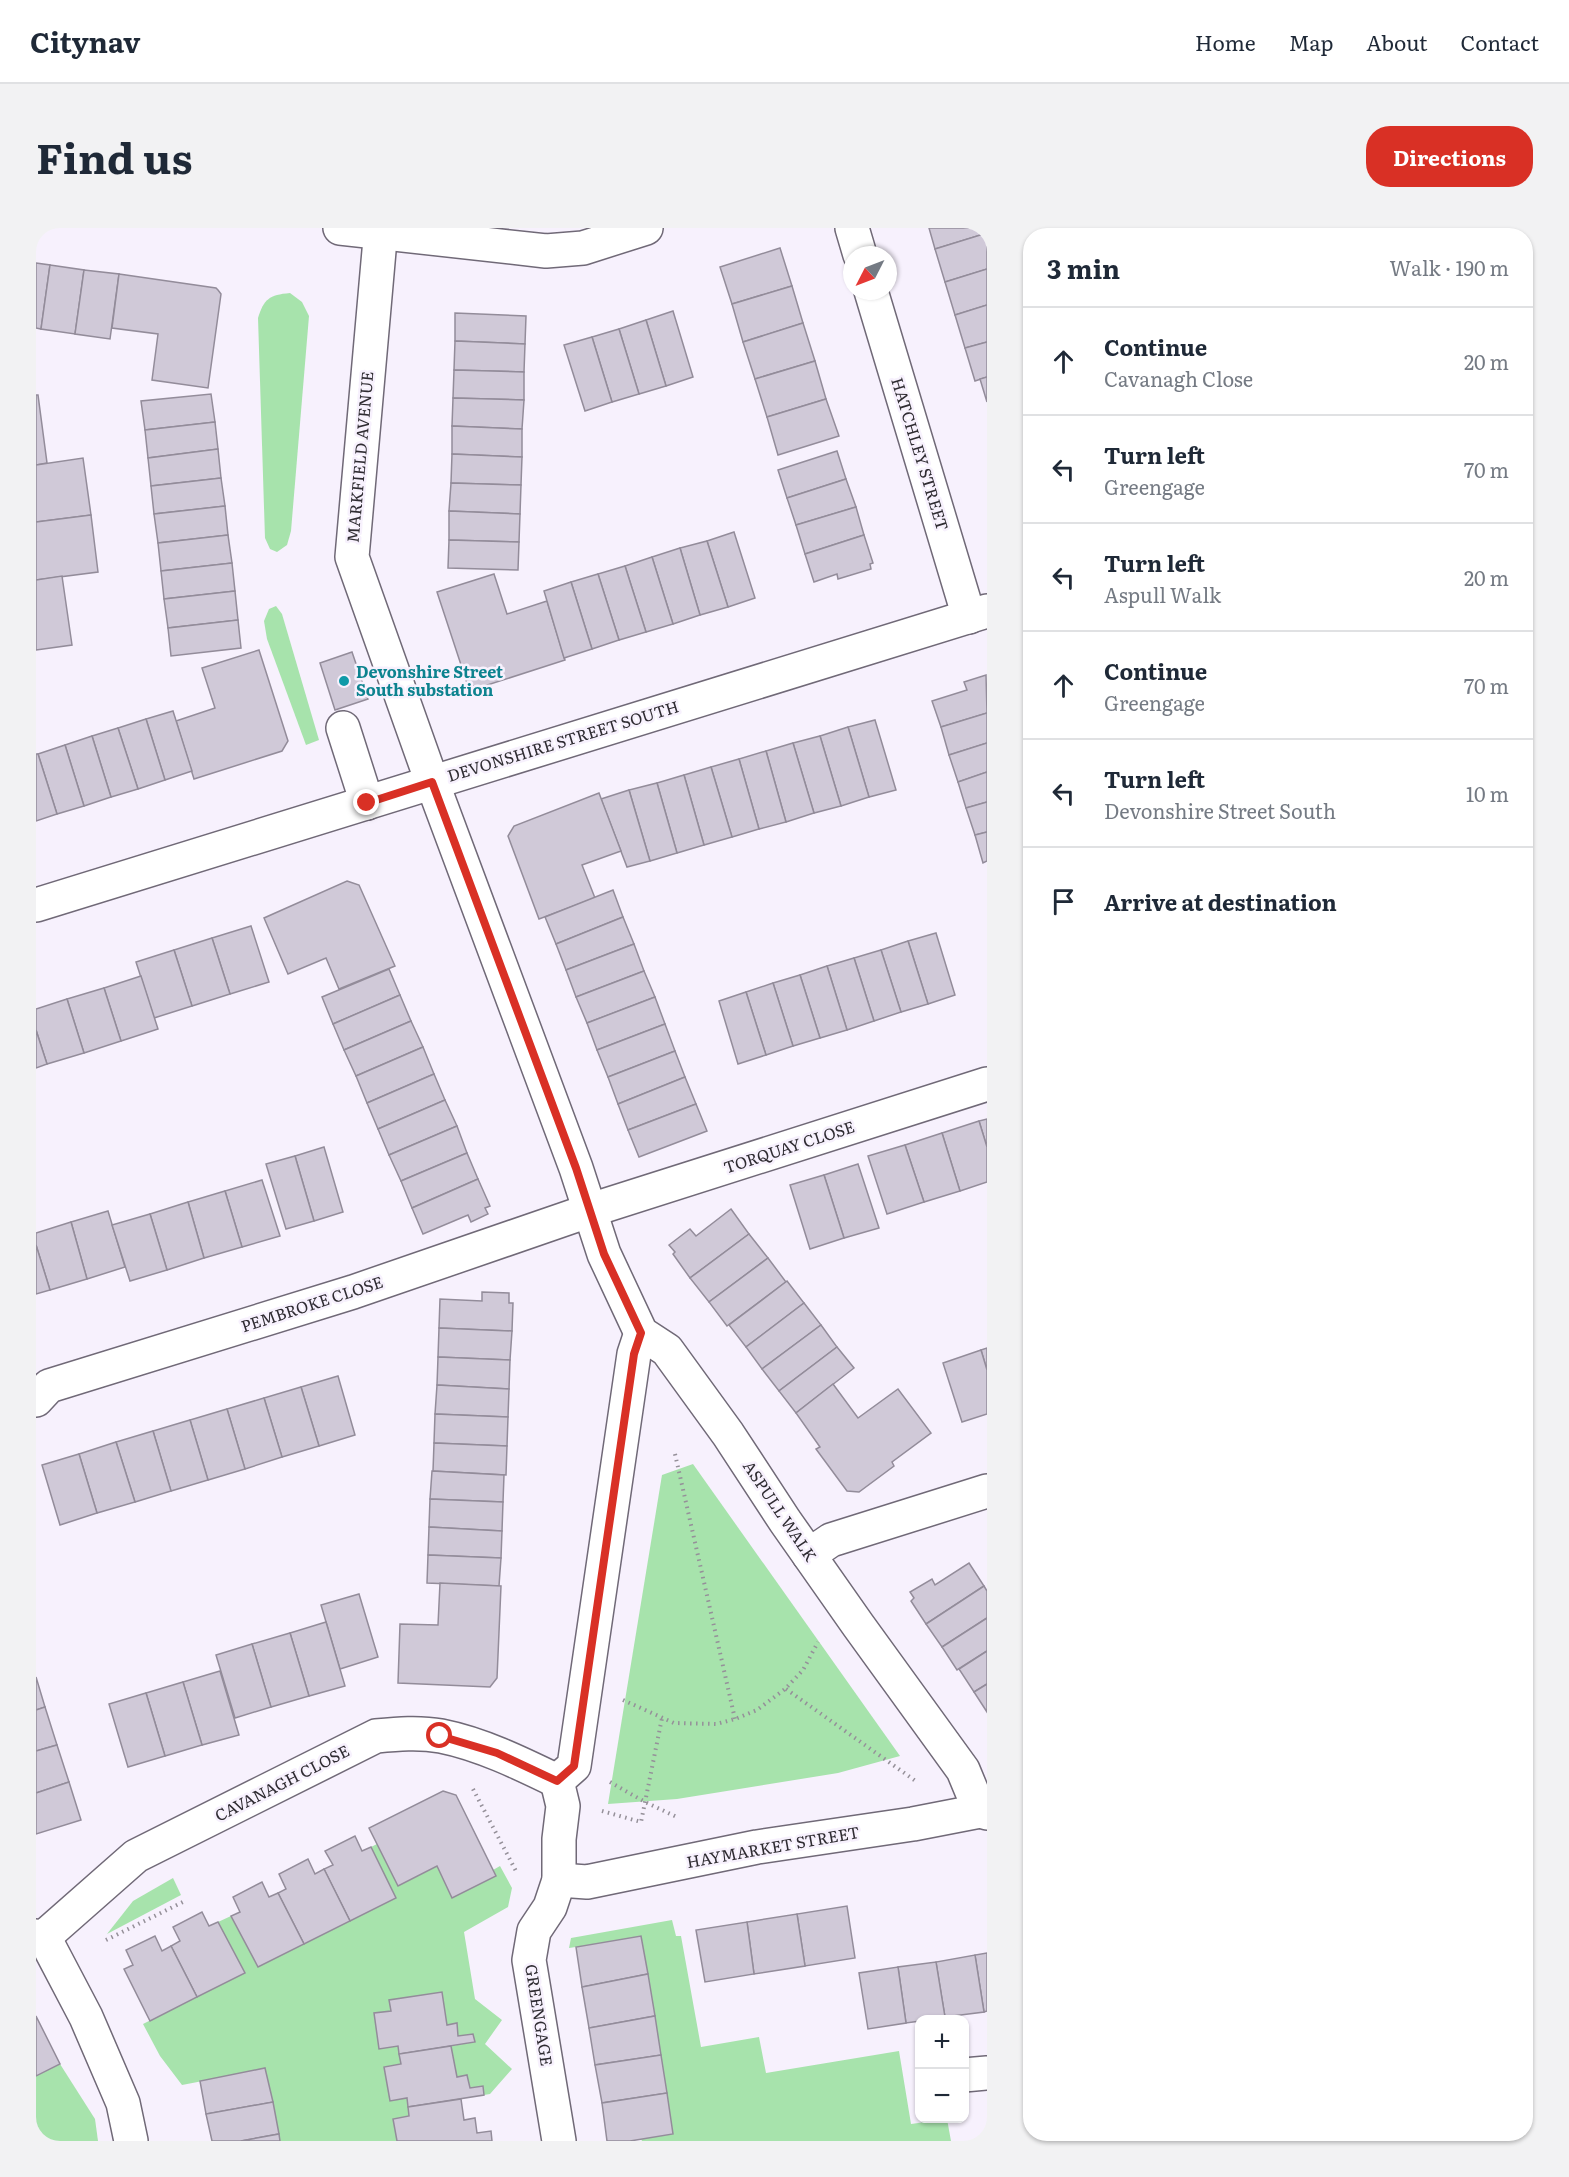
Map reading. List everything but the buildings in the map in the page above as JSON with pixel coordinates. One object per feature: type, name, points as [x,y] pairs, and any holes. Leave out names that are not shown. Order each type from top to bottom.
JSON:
[{"type":"street","points":[[340,228],[380,230],[546,251],[583,248],[646,228]]},
{"type":"street","points":[[852,228],[857,246]]},
{"type":"street","name":"MARKFIELD AVENUE","points":[[380,230],[352,557],[432,782]]},
{"type":"street","name":"HATCHLEY STREET","points":[[874,300],[978,614]]},
{"type":"street","name":"DEVONSHIRE STREET SOUTH","points":[[36,905],[978,614]]},
{"type":"street","points":[[343,728],[367,803]]},
{"type":"street","points":[[432,782],[591,1209],[604,1254],[641,1333],[634,1354],[574,1766],[557,1781]]},
{"type":"street","name":"TORQUAY CLOSE","points":[[591,1209],[987,1084]]},
{"type":"street","name":"PEMBROKE CLOSE","points":[[36,1400],[49,1386],[353,1292],[591,1209]]},
{"type":"street","name":"ASPULL WALK","points":[[641,1333],[667,1350],[728,1434],[809,1555],[963,1770],[983,1812]]},
{"type":"street","points":[[809,1555],[831,1540],[987,1491]]},
{"type":"street","name":"CAVANAGH CLOSE","points":[[40,1937],[136,1856],[376,1736],[409,1733],[440,1736],[497,1753],[557,1781]]},
{"type":"street","name":"GREENGAGE","points":[[557,1781],[563,1806],[559,1839],[560,1880],[550,1907],[534,1930],[529,1960],[559,2141]]},
{"type":"street","name":"HAYMARKET STREET","points":[[560,1880],[587,1882],[757,1847],[983,1812]]},
{"type":"street","points":[[40,1937],[86,2017],[123,2103],[131,2141]]},
{"type":"street","points":[[969,2075],[987,2073]]},
{"type":"path","points":[[675,1454],[735,1719]]},
{"type":"path","points":[[618,1698],[674,1723],[716,1724],[735,1719],[757,1710],[785,1689],[803,1670],[821,1635]]},
{"type":"path","points":[[785,1689],[917,1782],[983,1812]]},
{"type":"path","points":[[602,1810],[641,1822],[662,1718]]},
{"type":"path","points":[[607,1780],[679,1818]]},
{"type":"path","points":[[473,1788],[517,1873]]},
{"type":"path","points":[[101,1943],[183,1902]]},
{"type":"green space","points":[[290,293],[302,302],[309,316],[291,531],[287,545],[277,552],[270,549],[265,538],[258,318],[268,299]]},
{"type":"green space","points":[[276,606],[282,614],[319,740],[306,745],[267,639],[264,621],[269,609]]},
{"type":"green space","points":[[693,1464],[900,1756],[838,1773],[677,1799],[608,1804],[662,1475]]},
{"type":"green space","points":[[377,1844],[398,1886],[437,1866],[452,1897],[495,1876],[493,1870],[500,1866],[512,1888],[508,1907],[464,1932],[475,1999],[502,2020],[485,2044],[512,2069],[490,2094],[484,2095],[483,2086],[470,2088],[467,2076],[457,2077],[451,2046],[474,2042],[473,2034],[458,2036],[457,2024],[447,2025],[389,2000],[391,2011],[375,2013],[398,2046],[401,2064],[384,2067],[390,2101],[407,2098],[409,2116],[393,2119],[397,2141],[280,2141],[265,2069],[182,2085],[160,2056],[143,2024],[244,1973],[218,1922],[231,1916],[258,1967],[396,1898],[371,1847]]},
{"type":"green space","points":[[173,1878],[181,1895],[107,1934],[133,1901]]},
{"type":"green space","points":[[672,1920],[676,1936],[681,1936],[701,2047],[759,2037],[766,2073],[899,2051],[911,2124],[948,2123],[951,2141],[642,2141],[641,2139],[673,2134],[641,1937],[569,1948],[571,1938]]},
{"type":"green space","points":[[60,2064],[95,2119],[98,2141],[36,2141],[36,2076]]},
{"type":"place","name":"Devonshire Street South substation","points":[[344,681]]},
{"type":"route","points":[[367,803],[432,782],[591,1209],[604,1254],[641,1333],[634,1354],[574,1766],[557,1781],[497,1753],[440,1736]]}]
